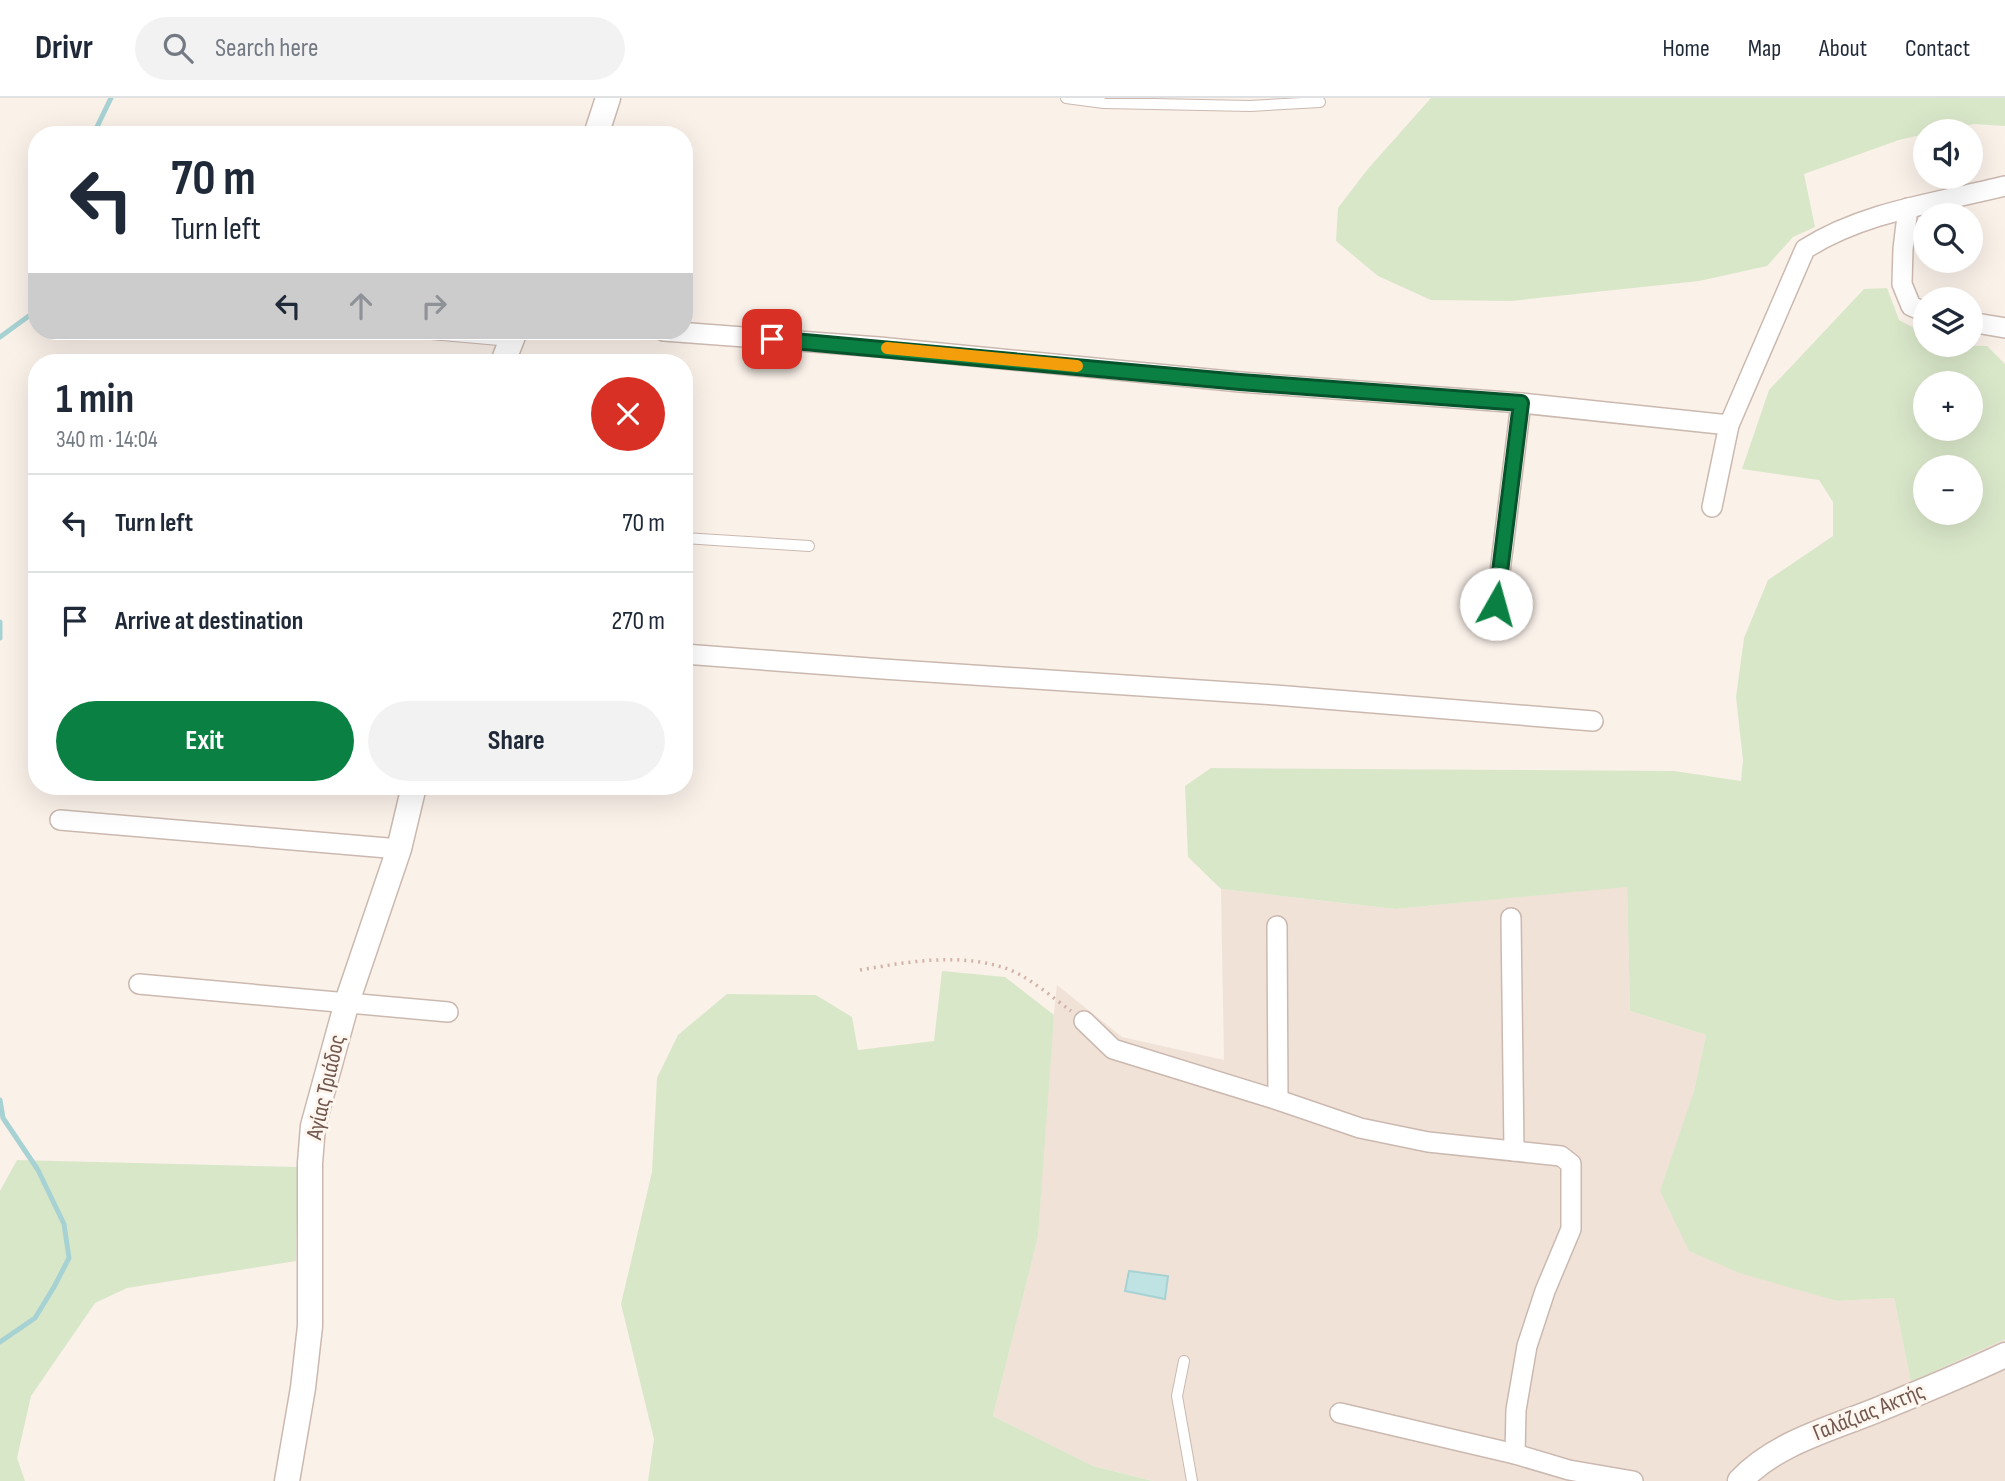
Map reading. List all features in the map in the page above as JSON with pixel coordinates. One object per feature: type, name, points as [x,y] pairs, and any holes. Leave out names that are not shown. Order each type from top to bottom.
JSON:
[{"type":"street","points":[[599,126],[608,98]]},
{"type":"street","points":[[1712,507],[1729,425],[1805,249],[1827,235],[1909,208],[2005,186]]},
{"type":"street","points":[[1909,208],[1903,249],[1902,284],[1913,307]]},
{"type":"street","points":[[1983,324],[2005,328]]},
{"type":"street","points":[[693,333],[879,347],[1240,382],[1521,403],[1729,425]]},
{"type":"street","points":[[1496,604],[1521,403]]},
{"type":"street","points":[[693,655],[1248,693],[1593,722]]},
{"type":"street","name":"Αγίας Τριάδος","points":[[287,1481],[303,1388],[310,1326],[310,1163],[313,1126],[347,1002],[399,849],[412,795]]},
{"type":"street","points":[[60,820],[399,849]]},
{"type":"street","points":[[1511,918],[1514,1151]]},
{"type":"street","points":[[1277,926],[1278,1100]]},
{"type":"street","points":[[139,984],[448,1012]]},
{"type":"street","points":[[1084,1021],[1113,1049],[1360,1128],[1428,1142],[1561,1156],[1571,1164],[1571,1229],[1545,1291],[1527,1346],[1516,1410],[1515,1454]]},
{"type":"street","name":"Γαλάζιας Ακτής","points":[[1740,1481],[1748,1472],[1790,1444],[2005,1355]]},
{"type":"street","points":[[1340,1413],[1515,1454],[1569,1470],[1633,1481]]},
{"type":"lane","points":[[1066,98],[1104,103],[1237,106],[1320,102]]},
{"type":"lane","points":[[470,340],[510,345]]},
{"type":"lane","points":[[693,539],[809,546]]},
{"type":"lane","points":[[1184,1361],[1177,1396],[1192,1481]]},
{"type":"path","points":[[860,970],[918,960],[961,960],[1003,967],[1032,983],[1084,1021]]},
{"type":"shaded area","points":[[1627,886],[1630,1011],[1706,1035],[1694,1091],[1813,1293],[1837,1301],[1894,1298],[1911,1382],[2005,1339],[2005,1481],[1153,1481],[1093,1466],[993,1416],[1038,1237],[1050,1048],[1057,985],[1122,1037],[1224,1060],[1221,889],[1395,909]]},
{"type":"green space","points":[[1431,98],[2005,98],[2005,126],[1983,125],[1983,119],[1913,119],[1913,137],[1804,174],[1815,227],[1793,237],[1767,266],[1699,281],[1511,301],[1431,300],[1378,276],[1336,241],[1338,208],[1367,170]]},
{"type":"green space","points":[[1887,288],[1899,320],[1913,328],[1913,357],[1983,357],[1983,346],[1987,346],[2005,364],[2005,1339],[1911,1382],[1894,1298],[1837,1301],[1739,1273],[1689,1251],[1660,1191],[1694,1091],[1706,1035],[1630,1011],[1627,887],[1395,909],[1221,889],[1188,857],[1185,786],[1211,768],[1674,771],[1741,781],[1743,760],[1736,697],[1744,638],[1768,580],[1833,536],[1833,502],[1819,480],[1742,469],[1769,390],[1864,289]]},
{"type":"green space","points":[[942,971],[1005,977],[1054,1015],[1038,1237],[993,1416],[1093,1466],[1153,1481],[648,1481],[654,1439],[621,1304],[652,1172],[657,1078],[678,1035],[727,994],[816,995],[852,1017],[858,1050],[934,1041]]},
{"type":"green space","points":[[17,1160],[298,1167],[296,1261],[127,1288],[95,1303],[31,1396],[17,1458],[25,1481],[0,1481],[0,1191]]},
{"type":"water","points":[[1129,1271],[1168,1276],[1165,1299],[1125,1291]]},
{"type":"waterway","points":[[97,126],[111,98]]},
{"type":"waterway","points":[[0,337],[28,317]]},
{"type":"waterway","points":[[0,622],[0,638]]},
{"type":"waterway","points":[[0,1100],[3,1118],[38,1170],[64,1224],[69,1258],[35,1318],[0,1342]]},
{"type":"slow traffic","points":[[887,348],[1077,366]]},
{"type":"route","points":[[772,339],[1240,382],[1521,403],[1496,604]]}]
